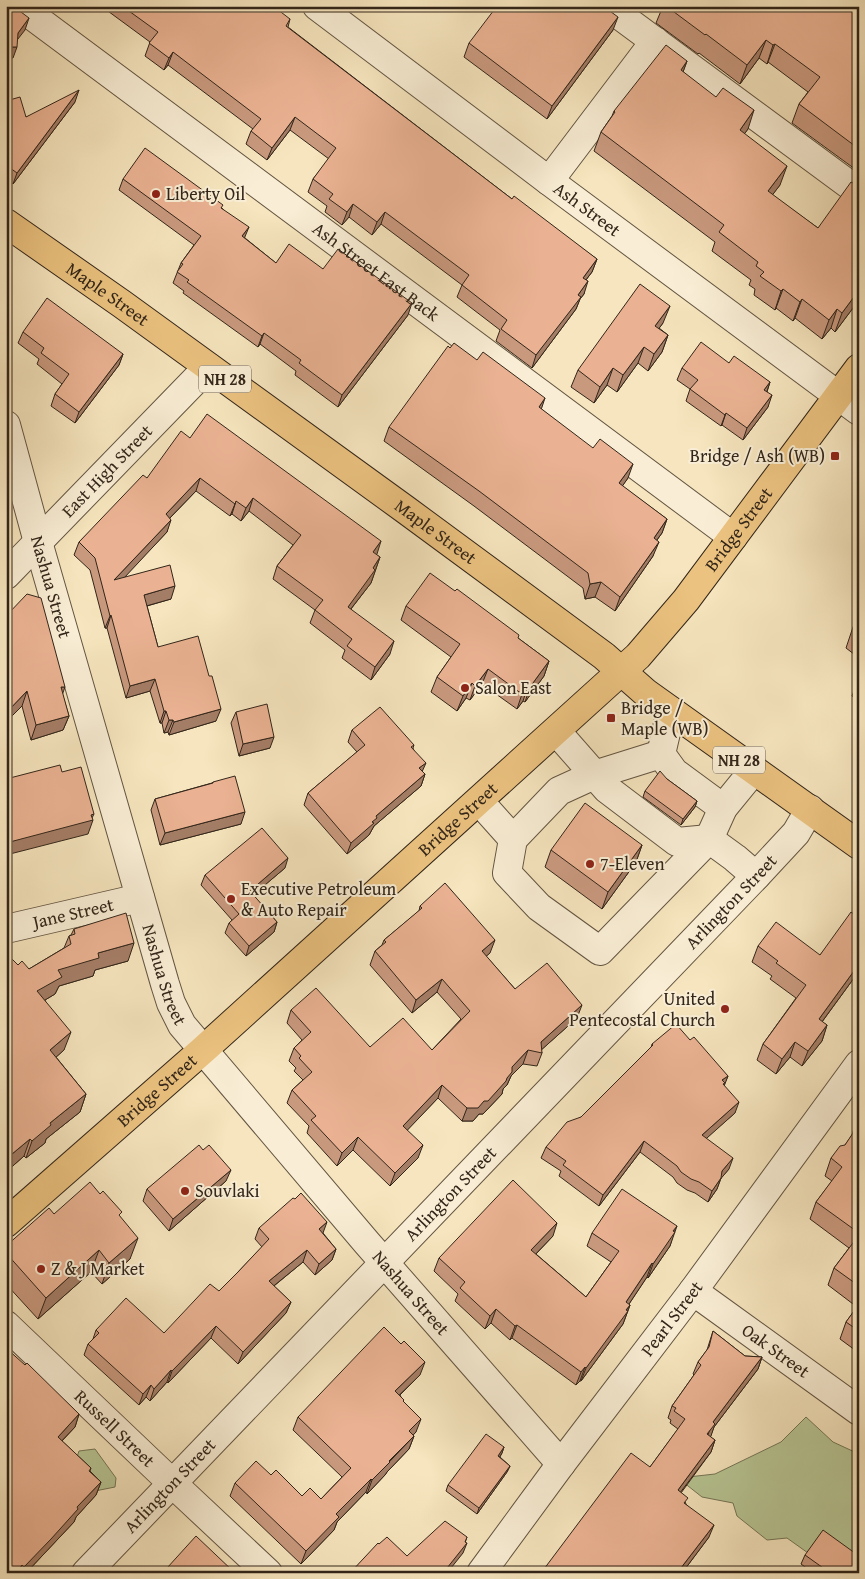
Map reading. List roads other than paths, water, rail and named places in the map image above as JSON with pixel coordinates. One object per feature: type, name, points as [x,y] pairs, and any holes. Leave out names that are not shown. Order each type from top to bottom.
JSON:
[{"type":"main road","name":"Maple Street","points":[[6,223],[122,304],[475,561],[604,656],[646,693],[859,845]]},
{"type":"main road","name":"Bridge Street","points":[[6,1223],[203,1050],[622,672],[658,635],[733,537],[849,403],[859,368]]},
{"type":"street","name":"Ash Street East Back","points":[[19,6],[733,537]]},
{"type":"street","name":"Ash Street","points":[[317,6],[549,181],[849,403]]},
{"type":"street","points":[[608,6],[859,192]]},
{"type":"street","points":[[549,181],[655,41]]},
{"type":"street","name":"East High Street","points":[[6,576],[208,367]]},
{"type":"street","name":"Nashua Street","points":[[6,424],[140,898],[171,1003],[182,1025],[384,1262],[561,1464]]},
{"type":"street","points":[[661,754],[672,712]]},
{"type":"street","points":[[556,731],[607,789],[677,842],[709,839],[756,876]]},
{"type":"street","points":[[661,754],[594,775],[559,791],[512,839],[507,873],[539,907],[600,951],[709,839],[723,808],[754,770]]},
{"type":"street","points":[[661,754],[674,772],[723,808]]},
{"type":"street","points":[[479,800],[512,839]]},
{"type":"street","name":"Arlington Street","points":[[86,1573],[756,876],[796,833],[810,809]]},
{"type":"street","name":"Jane Street","points":[[6,929],[140,898]]},
{"type":"street","name":"Pearl Street","points":[[481,1573],[561,1464],[693,1291],[859,1064]]},
{"type":"street","name":"Oak Street","points":[[693,1291],[859,1411]]},
{"type":"street","name":"Russell Street","points":[[6,1325],[268,1573]]},
{"type":"place","name":"Liberty Oil","points":[[156,194]]},
{"type":"place","name":"Bridge / Ash (WB)","points":[[835,456]]},
{"type":"place","name":"Salon East","points":[[465,688]]},
{"type":"place","name":"Bridge / Maple (WB)","points":[[611,718]]},
{"type":"place","name":"7-Eleven","points":[[590,864]]},
{"type":"place","name":"Executive Petroleum & Auto Repair","points":[[231,899]]},
{"type":"place","name":"United Pentecostal Church","points":[[725,1009]]},
{"type":"place","name":"Souvlaki","points":[[185,1191]]},
{"type":"place","name":"Z & J Market","points":[[41,1269]]}]
